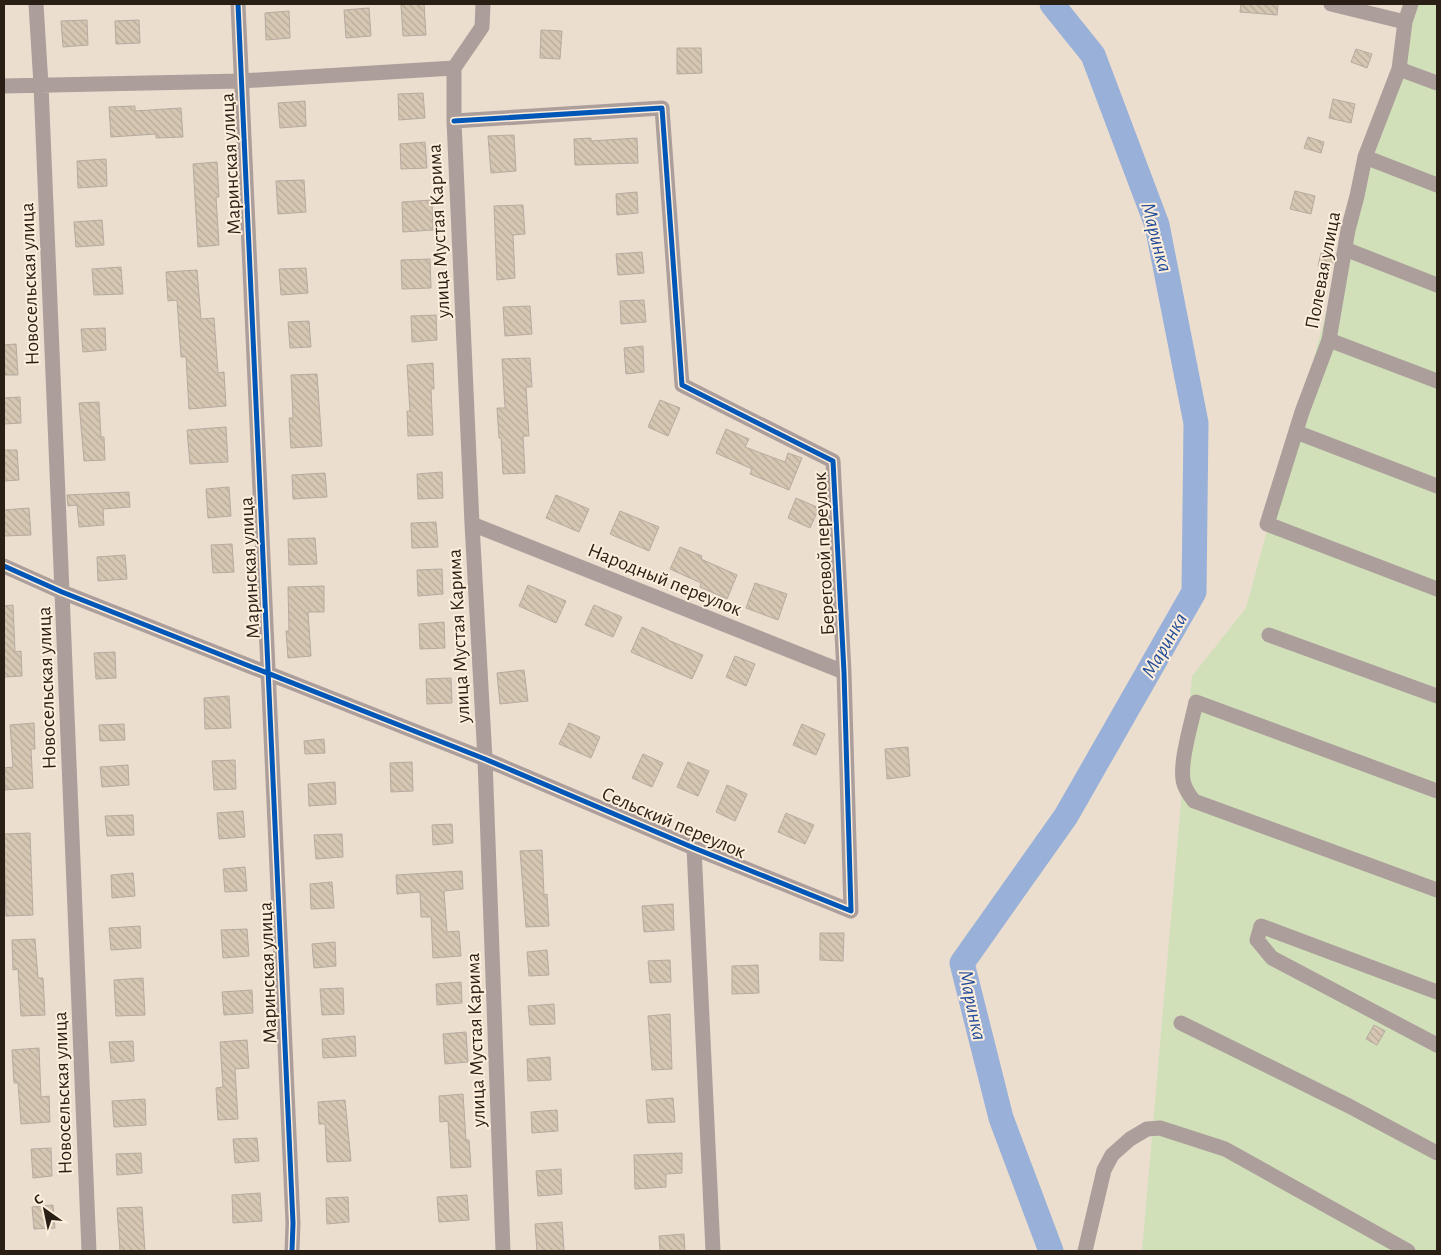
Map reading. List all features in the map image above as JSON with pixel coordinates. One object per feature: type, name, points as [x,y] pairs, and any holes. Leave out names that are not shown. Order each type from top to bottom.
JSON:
[{"type":"street","name":"Новосельская улица","points":[[36,4],[41,85],[88,1251]]},
{"type":"street","name":"Маринская улица","points":[[238,4],[292,1204],[292,1251]]},
{"type":"street","points":[[4,86],[241,81],[454,68],[482,27],[483,4]]},
{"type":"street","points":[[1331,4],[1405,22]]},
{"type":"street","name":"Полевая улица","points":[[1411,4],[1405,22],[1399,69],[1365,157],[1348,230],[1329,340],[1296,432],[1267,524],[1437,589]]},
{"type":"street","name":"улица Мустая Карима","points":[[454,68],[454,121],[472,524],[485,759],[503,1251]]},
{"type":"street","points":[[1399,69],[1437,84]]},
{"type":"street","name":"Береговой переулок","points":[[454,121],[662,108],[682,385],[832,461],[844,672],[851,911]]},
{"type":"street","points":[[1365,157],[1437,185]]},
{"type":"street","points":[[1345,249],[1437,285]]},
{"type":"street","points":[[1329,340],[1437,381]]},
{"type":"street","points":[[1296,432],[1437,486]]},
{"type":"street","name":"Народный переулок","points":[[472,524],[844,672]]},
{"type":"street","name":"Сельский переулок","points":[[4,566],[62,592],[485,759],[694,848],[851,911]]},
{"type":"street","points":[[1269,635],[1437,696]]},
{"type":"street","points":[[1437,791],[1196,702],[1182,774],[1185,787],[1194,801],[1437,890]]},
{"type":"street","name":"Сельский переулок","points":[[694,848],[713,1251]]},
{"type":"street","points":[[1437,992],[1261,926],[1257,940],[1272,958],[1437,1044]]},
{"type":"street","points":[[1181,1023],[1349,1106],[1437,1153]]},
{"type":"street","points":[[1085,1251],[1104,1170],[1112,1155],[1130,1139],[1147,1129],[1160,1128],[1225,1149],[1408,1251]]},
{"type":"green space","points":[[1410,4],[1437,4],[1437,1251],[1142,1251],[1192,676],[1246,608]]},
{"type":"building","points":[[401,4],[424,4],[426,35],[403,36]]},
{"type":"building","points":[[1241,4],[1278,4],[1277,15],[1240,12]]},
{"type":"building","points":[[369,8],[371,36],[346,38],[344,10]]},
{"type":"building","points":[[289,11],[290,38],[266,40],[265,13]]},
{"type":"building","points":[[87,20],[88,45],[63,47],[61,21]]},
{"type":"building","points":[[139,20],[140,43],[116,44],[115,21]]},
{"type":"building","points":[[541,30],[562,31],[560,59],[540,58]]},
{"type":"building","points":[[677,48],[701,48],[702,73],[677,74]]},
{"type":"building","points":[[1356,49],[1372,54],[1367,68],[1351,62]]},
{"type":"building","points":[[423,93],[425,118],[399,120],[398,94]]},
{"type":"building","points":[[1333,99],[1355,104],[1351,123],[1329,118]]},
{"type":"building","points":[[305,101],[306,126],[280,128],[278,103]]},
{"type":"building","points":[[135,106],[135,111],[181,108],[183,137],[156,138],[156,134],[111,137],[109,107]]},
{"type":"building","points":[[514,135],[516,171],[491,173],[488,136]]},
{"type":"building","points":[[1308,137],[1324,142],[1321,153],[1304,148]]},
{"type":"building","points":[[591,138],[591,141],[637,138],[638,163],[575,165],[574,139]]},
{"type":"building","points":[[425,142],[427,168],[401,169],[400,144]]},
{"type":"building","points":[[106,159],[107,186],[78,188],[77,161]]},
{"type":"building","points":[[217,162],[219,197],[216,197],[219,245],[198,247],[193,164]]},
{"type":"building","points":[[304,180],[306,212],[278,214],[276,181]]},
{"type":"building","points":[[1295,191],[1315,196],[1311,214],[1290,209]]},
{"type":"building","points":[[637,192],[638,213],[617,215],[616,194]]},
{"type":"building","points":[[432,200],[433,230],[403,232],[402,202]]},
{"type":"building","points":[[523,205],[525,234],[513,235],[515,278],[497,280],[494,206]]},
{"type":"building","points":[[102,220],[104,245],[76,247],[74,222]]},
{"type":"building","points":[[642,252],[644,273],[618,275],[616,254]]},
{"type":"building","points":[[1321,253],[1334,257],[1330,269],[1318,266]]},
{"type":"building","points":[[430,259],[431,288],[402,289],[401,260]]},
{"type":"building","points":[[121,267],[123,294],[94,295],[92,269]]},
{"type":"building","points":[[306,268],[308,293],[281,295],[279,269]]},
{"type":"building","points":[[197,270],[201,319],[214,318],[218,373],[224,372],[226,406],[189,409],[186,357],[181,357],[177,300],[168,301],[166,272]]},
{"type":"building","points":[[644,300],[646,322],[621,324],[620,301]]},
{"type":"building","points":[[530,306],[532,334],[505,336],[503,307]]},
{"type":"building","points":[[436,315],[437,340],[412,342],[411,316]]},
{"type":"building","points":[[309,321],[311,347],[290,348],[288,322]]},
{"type":"building","points":[[105,328],[106,350],[83,352],[81,329]]},
{"type":"building","points":[[16,344],[18,375],[4,375],[4,345]]},
{"type":"building","points":[[643,346],[644,372],[626,374],[624,348]]},
{"type":"building","points":[[530,358],[532,387],[526,387],[529,436],[523,436],[525,473],[503,474],[497,408],[505,408],[502,359]]},
{"type":"building","points":[[433,363],[434,389],[431,389],[433,435],[408,436],[407,411],[410,411],[407,365]]},
{"type":"building","points":[[317,374],[322,446],[291,448],[289,418],[293,418],[291,375]]},
{"type":"building","points":[[20,397],[21,423],[4,424],[4,398]]},
{"type":"building","points":[[660,400],[680,408],[668,436],[648,427]]},
{"type":"building","points":[[99,402],[101,437],[104,437],[105,460],[84,461],[79,403]]},
{"type":"building","points":[[226,427],[228,462],[190,464],[187,430]]},
{"type":"building","points":[[726,429],[749,439],[745,447],[785,462],[788,453],[802,458],[789,490],[750,474],[752,469],[716,453]]},
{"type":"building","points":[[4,450],[17,450],[19,480],[4,481]]},
{"type":"building","points":[[442,472],[443,498],[418,499],[417,474]]},
{"type":"building","points":[[325,473],[327,497],[293,499],[292,475]]},
{"type":"building","points":[[229,487],[231,516],[208,518],[206,489]]},
{"type":"building","points":[[129,492],[130,507],[103,509],[104,525],[79,527],[77,505],[68,506],[67,495]]},
{"type":"building","points":[[556,495],[589,509],[579,532],[546,518]]},
{"type":"building","points":[[796,498],[819,508],[810,528],[788,518]]},
{"type":"building","points":[[29,508],[31,535],[4,536],[4,510]]},
{"type":"building","points":[[620,511],[659,527],[649,551],[610,534]]},
{"type":"building","points":[[436,522],[438,547],[412,548],[411,523]]},
{"type":"building","points":[[315,538],[317,564],[289,565],[288,539]]},
{"type":"building","points":[[232,544],[234,572],[213,573],[211,545]]},
{"type":"building","points":[[680,547],[702,556],[701,559],[737,575],[727,599],[700,587],[701,583],[670,569]]},
{"type":"building","points":[[125,555],[127,579],[98,581],[97,557]]},
{"type":"building","points":[[442,569],[443,594],[418,596],[417,570]]},
{"type":"building","points":[[755,583],[787,594],[778,620],[746,608]]},
{"type":"building","points":[[528,585],[566,601],[556,623],[519,606]]},
{"type":"building","points":[[324,586],[324,612],[308,612],[311,656],[288,658],[286,631],[289,631],[288,587]]},
{"type":"building","points":[[13,605],[15,652],[21,651],[22,676],[4,677],[4,606]]},
{"type":"building","points":[[594,605],[622,617],[613,637],[585,625]]},
{"type":"building","points":[[444,622],[445,648],[420,649],[419,624]]},
{"type":"building","points":[[642,627],[703,655],[692,679],[631,652]]},
{"type":"building","points":[[115,652],[116,678],[96,679],[94,653]]},
{"type":"building","points":[[735,656],[755,664],[746,686],[726,677]]},
{"type":"building","points":[[524,670],[528,701],[500,704],[497,673]]},
{"type":"building","points":[[451,678],[452,703],[427,704],[426,679]]},
{"type":"building","points":[[229,696],[231,728],[205,729],[204,698]]},
{"type":"building","points":[[34,723],[35,749],[31,749],[33,788],[5,790],[4,768],[13,767],[10,725]]},
{"type":"building","points":[[569,723],[600,737],[591,758],[559,744]]},
{"type":"building","points":[[124,724],[125,740],[100,741],[99,725]]},
{"type":"building","points":[[802,724],[825,734],[816,755],[793,745]]},
{"type":"building","points":[[324,739],[325,753],[305,754],[304,741]]},
{"type":"building","points":[[908,747],[910,776],[887,779],[885,749]]},
{"type":"building","points":[[643,754],[663,763],[652,787],[632,778]]},
{"type":"building","points":[[235,760],[236,789],[214,790],[212,761]]},
{"type":"building","points":[[412,762],[413,791],[391,792],[390,763]]},
{"type":"building","points":[[688,762],[709,771],[698,796],[677,787]]},
{"type":"building","points":[[128,765],[129,785],[102,787],[100,767]]},
{"type":"building","points":[[335,782],[336,804],[309,806],[308,784]]},
{"type":"building","points":[[727,785],[747,794],[735,821],[716,812]]},
{"type":"building","points":[[243,811],[245,837],[219,839],[217,813]]},
{"type":"building","points":[[786,813],[814,825],[805,844],[778,832]]},
{"type":"building","points":[[133,815],[134,835],[107,836],[105,816]]},
{"type":"building","points":[[452,824],[453,843],[433,845],[432,825]]},
{"type":"building","points":[[30,833],[33,915],[6,916],[4,834]]},
{"type":"building","points":[[342,834],[343,857],[316,859],[314,835]]},
{"type":"building","points":[[542,850],[544,895],[547,894],[549,926],[526,927],[520,851]]},
{"type":"building","points":[[245,867],[247,891],[225,892],[223,869]]},
{"type":"building","points":[[462,871],[463,889],[444,891],[447,932],[459,931],[461,956],[433,958],[431,917],[421,917],[420,892],[397,894],[396,875]]},
{"type":"building","points":[[133,873],[135,896],[112,898],[111,875]]},
{"type":"building","points":[[332,882],[334,908],[311,909],[310,884]]},
{"type":"building","points":[[673,904],[674,930],[644,932],[642,906]]},
{"type":"building","points":[[140,926],[141,948],[111,950],[109,928]]},
{"type":"building","points":[[247,929],[249,956],[223,958],[221,930]]},
{"type":"building","points":[[820,933],[844,933],[843,961],[820,960]]},
{"type":"building","points":[[35,939],[38,978],[43,978],[45,1015],[21,1016],[18,969],[13,970],[12,940]]},
{"type":"building","points":[[335,942],[336,966],[314,968],[312,944]]},
{"type":"building","points":[[547,950],[549,975],[529,976],[527,952]]},
{"type":"building","points":[[670,960],[671,982],[650,983],[648,961]]},
{"type":"building","points":[[758,965],[759,993],[732,994],[732,966]]},
{"type":"building","points":[[143,978],[145,1015],[116,1016],[114,980]]},
{"type":"building","points":[[461,982],[462,1003],[437,1005],[436,984]]},
{"type":"building","points":[[343,988],[344,1014],[322,1015],[320,989]]},
{"type":"building","points":[[252,990],[253,1013],[224,1015],[222,992]]},
{"type":"building","points":[[554,1004],[555,1024],[530,1025],[528,1006]]},
{"type":"building","points":[[670,1014],[672,1069],[652,1070],[648,1016]]},
{"type":"building","points":[[1374,1025],[1385,1031],[1377,1045],[1366,1039]]},
{"type":"building","points":[[466,1032],[468,1062],[445,1064],[443,1034]]},
{"type":"building","points":[[355,1036],[356,1056],[323,1058],[322,1039]]},
{"type":"building","points":[[247,1040],[249,1068],[235,1069],[238,1119],[218,1120],[216,1088],[223,1087],[220,1042]]},
{"type":"building","points":[[133,1041],[134,1061],[111,1063],[109,1042]]},
{"type":"building","points":[[39,1048],[41,1097],[49,1096],[50,1122],[21,1124],[18,1083],[14,1083],[12,1050]]},
{"type":"building","points":[[550,1057],[551,1080],[528,1081],[527,1059]]},
{"type":"building","points":[[463,1094],[466,1140],[469,1140],[471,1167],[451,1168],[448,1121],[440,1122],[439,1096]]},
{"type":"building","points":[[673,1098],[675,1122],[648,1123],[646,1100]]},
{"type":"building","points":[[145,1099],[146,1125],[114,1127],[112,1101]]},
{"type":"building","points":[[345,1100],[351,1161],[327,1162],[325,1124],[319,1124],[318,1102]]},
{"type":"building","points":[[557,1110],[558,1131],[532,1133],[531,1112]]},
{"type":"building","points":[[257,1138],[259,1161],[235,1163],[233,1139]]},
{"type":"building","points":[[51,1148],[52,1176],[33,1178],[31,1149]]},
{"type":"building","points":[[141,1153],[142,1173],[117,1175],[116,1154]]},
{"type":"building","points":[[682,1153],[682,1173],[666,1174],[666,1187],[635,1189],[634,1155]]},
{"type":"building","points":[[561,1169],[562,1194],[538,1196],[536,1171]]},
{"type":"building","points":[[260,1193],[262,1221],[233,1223],[232,1195]]},
{"type":"building","points":[[467,1195],[469,1220],[439,1222],[437,1197]]},
{"type":"building","points":[[348,1197],[349,1222],[327,1224],[326,1198]]},
{"type":"building","points":[[53,1205],[55,1228],[34,1229],[32,1207]]},
{"type":"building","points":[[142,1207],[145,1251],[120,1251],[117,1208]]},
{"type":"building","points":[[562,1222],[564,1251],[537,1251],[535,1224]]},
{"type":"building","points":[[684,1234],[685,1251],[660,1251],[659,1236]]},
{"type":"waterway","name":"Маринка","points":[[1051,1251],[1001,1118],[962,963],[1066,816],[1194,592],[1196,423],[1157,225],[1093,55],[1052,4]]},
{"type":"cycle path","points":[[238,4],[293,1223],[292,1251]]},
{"type":"cycle path","points":[[4,566],[62,592],[485,759],[694,848],[851,911],[844,672],[833,461],[682,385],[662,108],[454,121]]}]
